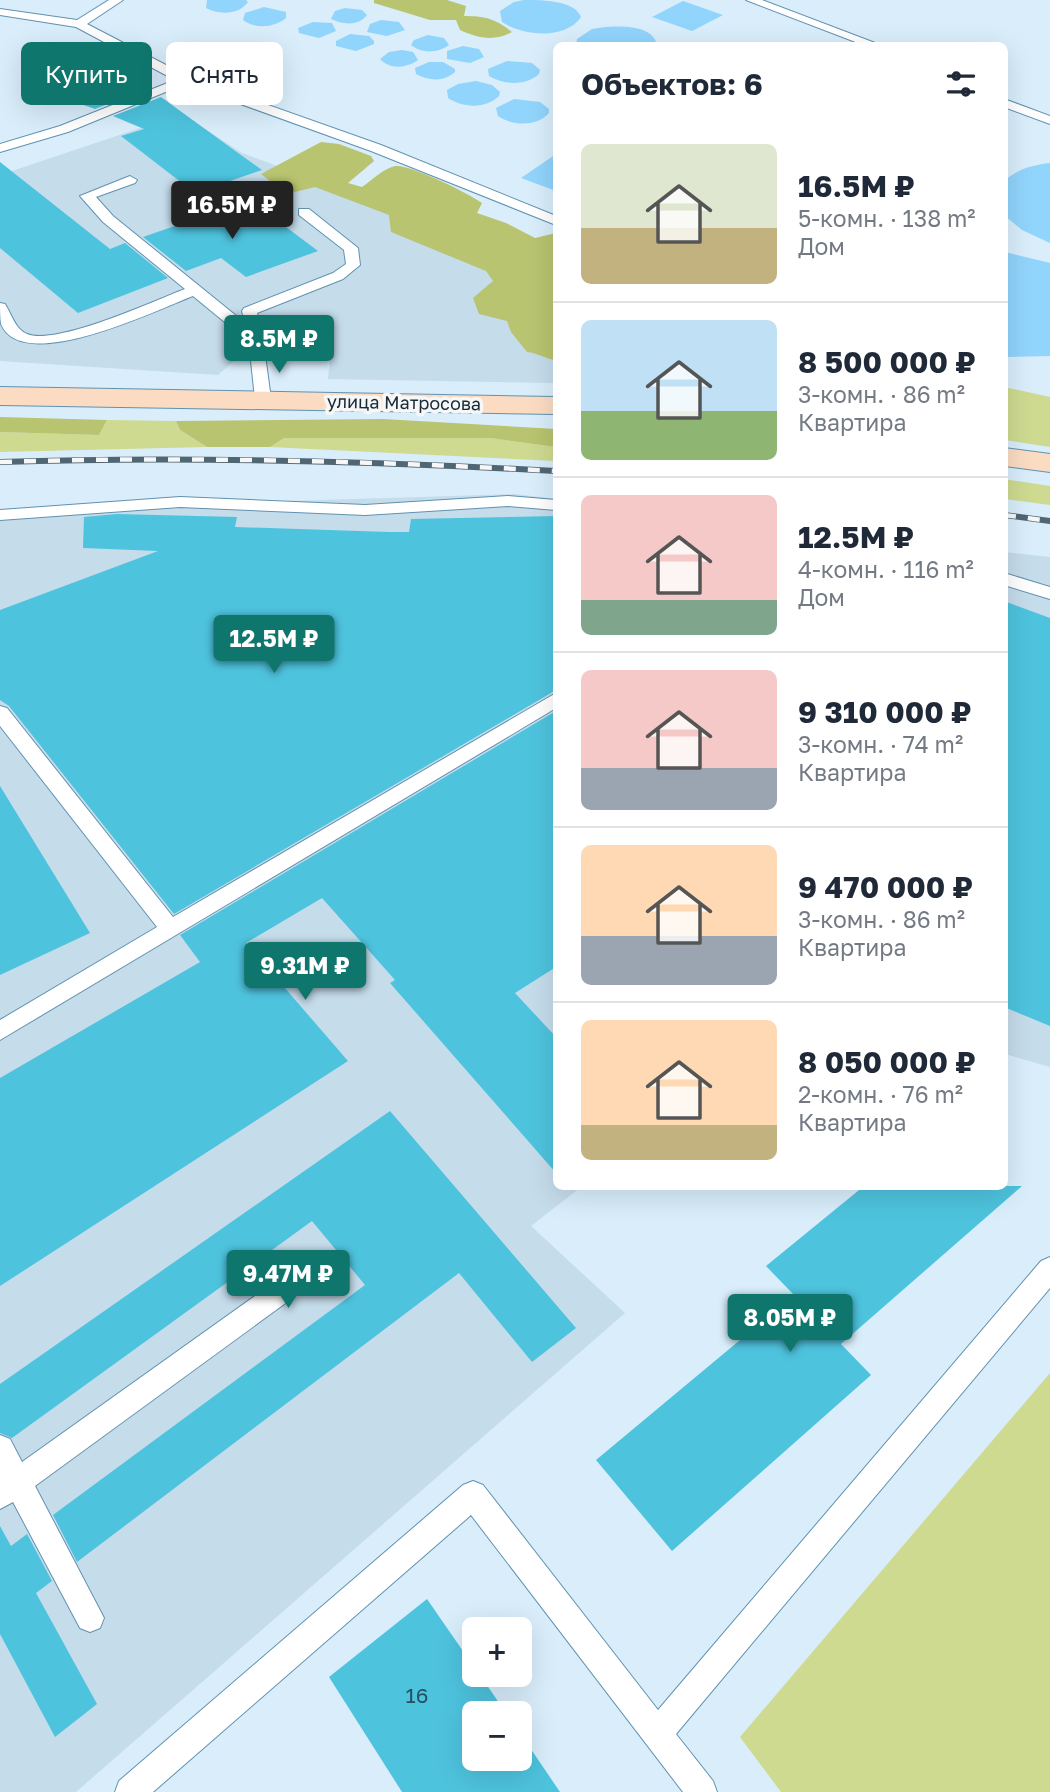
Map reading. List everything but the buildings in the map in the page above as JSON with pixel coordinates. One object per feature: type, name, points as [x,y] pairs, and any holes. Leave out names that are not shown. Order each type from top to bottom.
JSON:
[{"type":"main road","name":"улица Матросова","points":[[0,396],[553,406]]},
{"type":"main road","points":[[1008,458],[1050,463]]},
{"type":"lane","points":[[79,23],[117,0]]},
{"type":"lane","points":[[752,0],[867,42]]},
{"type":"lane","points":[[0,12],[79,23],[166,70]]},
{"type":"lane","points":[[0,148],[64,129],[166,88]]},
{"type":"lane","points":[[1008,104],[1050,120]]},
{"type":"lane","points":[[255,105],[376,148],[553,219]]},
{"type":"lane","points":[[130,180],[87,196],[108,219],[256,340]]},
{"type":"lane","points":[[262,399],[250,311],[338,276],[353,265],[351,248],[304,212]]},
{"type":"lane","points":[[0,307],[9,328],[29,340],[56,340],[195,290]]},
{"type":"lane","points":[[0,515],[180,502],[365,510],[508,502],[553,505]]},
{"type":"lane","points":[[1008,580],[1050,593]]},
{"type":"lane","points":[[0,1031],[553,702]]},
{"type":"lane","points":[[0,713],[171,930]]},
{"type":"lane","points":[[657,1734],[1050,1269]]},
{"type":"lane","points":[[9,1488],[278,1294]]},
{"type":"lane","points":[[0,1449],[9,1488],[90,1618]]},
{"type":"lane","points":[[130,1792],[473,1495],[702,1792]]},
{"type":"shaded area","points":[[182,114],[242,153],[321,182],[446,236],[486,271],[553,349],[553,383],[328,379],[330,359],[321,359],[322,347],[243,353],[218,375],[0,361],[0,175]]},
{"type":"shaded area","points":[[515,494],[553,499],[553,1190],[577,1190],[531,1226],[625,1313],[76,1792],[0,1792],[0,510]]},
{"type":"shaded area","points":[[1008,552],[1050,557],[1050,1067],[1008,1055]]},
{"type":"green space","points":[[374,0],[447,0],[466,6],[464,16],[490,19],[512,32],[499,37],[480,37],[460,30],[456,20],[430,20],[374,3]]},
{"type":"green space","points":[[321,142],[339,144],[371,156],[374,161],[348,183],[362,187],[386,170],[395,166],[402,167],[439,180],[475,198],[482,203],[477,213],[506,223],[535,238],[553,234],[553,359],[527,352],[511,332],[507,321],[479,314],[473,298],[493,281],[486,271],[391,232],[389,215],[315,187],[287,194],[261,174]]},
{"type":"green space","points":[[1008,388],[1050,397],[1050,447],[1008,440]]},
{"type":"green space","points":[[0,417],[107,420],[99,435],[0,432]]},
{"type":"green space","points":[[383,419],[553,429],[553,447],[490,438],[284,438],[270,447],[207,447],[180,430],[176,421]]},
{"type":"green space","points":[[107,420],[176,421],[180,430],[207,447],[0,452],[0,432],[99,435]]},
{"type":"green space","points":[[284,438],[490,438],[553,447],[553,461],[270,447]]},
{"type":"green space","points":[[1008,480],[1050,486],[1050,505],[1008,499]]},
{"type":"green space","points":[[1050,1373],[1050,1792],[781,1792],[740,1737]]},
{"type":"water","points":[[207,0],[248,2],[239,9],[223,13],[206,8]]},
{"type":"water","points":[[524,0],[565,4],[578,11],[581,17],[565,29],[543,33],[532,33],[502,22],[500,11],[514,2]]},
{"type":"water","points":[[683,1],[723,15],[692,31],[652,17]]},
{"type":"water","points":[[264,7],[286,12],[286,18],[265,26],[253,25],[243,20],[245,13]]},
{"type":"water","points":[[345,8],[362,10],[367,15],[360,21],[350,23],[331,19],[335,11]]},
{"type":"water","points":[[381,20],[399,22],[405,30],[387,36],[367,32],[370,24]]},
{"type":"water","points":[[313,22],[332,23],[336,31],[319,38],[299,33],[298,28]]},
{"type":"water","points":[[636,28],[650,34],[656,42],[576,42],[592,29]]},
{"type":"water","points":[[350,34],[369,36],[374,44],[356,51],[336,46],[336,41]]},
{"type":"water","points":[[428,35],[444,38],[449,45],[430,51],[411,45],[414,40]]},
{"type":"water","points":[[463,46],[479,49],[484,57],[470,63],[447,59],[447,51]]},
{"type":"water","points":[[389,52],[413,52],[418,60],[399,67],[384,63],[380,59]]},
{"type":"water","points":[[507,61],[532,63],[540,70],[539,74],[528,81],[515,83],[489,76],[488,69]]},
{"type":"water","points":[[429,62],[443,62],[455,69],[455,72],[446,78],[436,79],[416,74],[415,68]]},
{"type":"water","points":[[476,81],[492,85],[500,92],[499,96],[488,103],[474,106],[460,104],[448,98],[447,90],[458,84]]},
{"type":"water","points":[[514,99],[540,102],[549,109],[549,113],[538,121],[525,124],[498,116],[496,108]]},
{"type":"water","points":[[553,156],[553,190],[521,178]]},
{"type":"water","points":[[1050,163],[1050,243],[1022,230],[1008,218],[1008,178],[1037,165]]},
{"type":"water","points":[[1008,253],[1050,263],[1050,356],[1008,357]]},
{"type":"railway","points":[[0,462],[139,459],[278,461],[553,471]]},
{"type":"railway","points":[[1008,516],[1050,521]]}]
